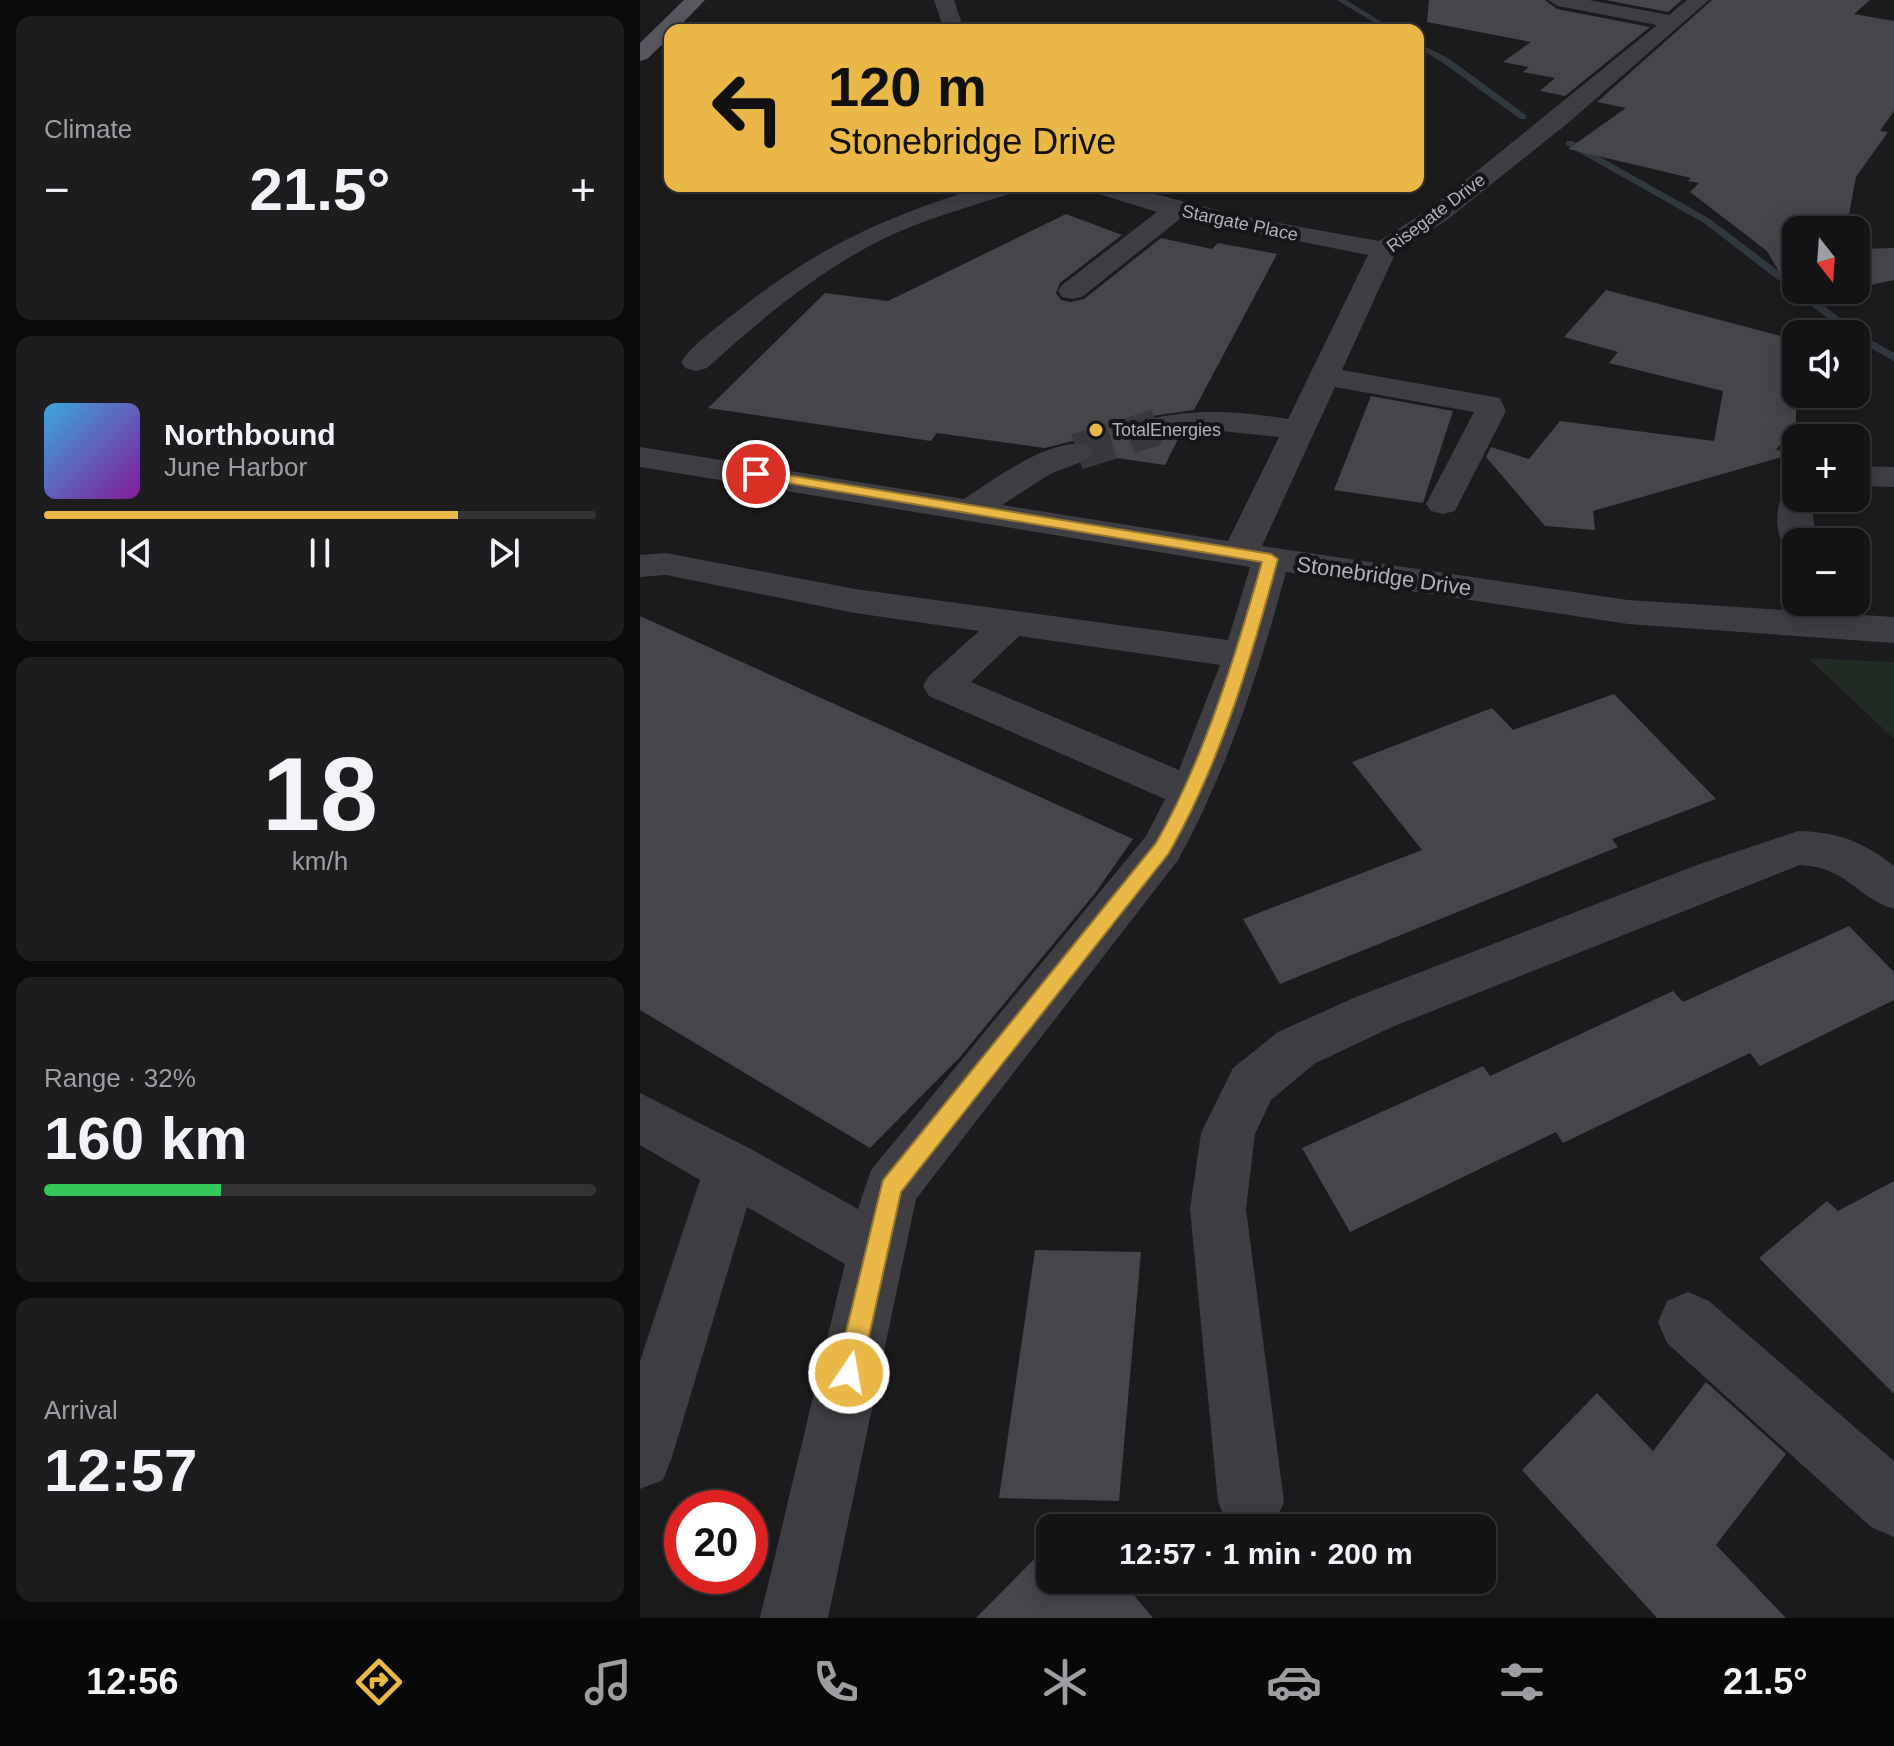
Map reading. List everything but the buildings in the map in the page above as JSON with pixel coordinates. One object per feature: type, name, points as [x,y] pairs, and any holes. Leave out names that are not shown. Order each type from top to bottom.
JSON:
[{"type":"main road","points":[[671,24],[695,0]]},
{"type":"main road","points":[[640,55],[664,31]]},
{"type":"street","points":[[944,0],[952,24]]},
{"type":"street","points":[[1558,0],[1673,22]]},
{"type":"street","name":"Risegate Drive","points":[[794,1618],[891,1188],[1162,848],[1182,813],[1243,655],[1255,556],[1299,431],[1384,250],[1451,205],[1699,0]]},
{"type":"street","points":[[696,362],[751,312],[812,268],[877,232],[992,192]]},
{"type":"street","name":"Stargate Place","points":[[1117,192],[1175,210],[1252,228],[1384,250]]},
{"type":"street","points":[[1072,291],[1175,210]]},
{"type":"street","points":[[1324,376],[1489,405],[1490,411],[1443,504]]},
{"type":"street","points":[[1157,427],[1198,418],[1223,418],[1299,431]]},
{"type":"street","points":[[972,509],[1038,467],[1077,452]]},
{"type":"street","name":"Stonebridge Drive","points":[[640,457],[1255,556],[1628,612],[1782,614]]},
{"type":"street","points":[[1870,476],[1894,477]]},
{"type":"street","points":[[640,566],[666,564],[855,601],[1243,655]]},
{"type":"street","name":"Stonebridge Drive","points":[[1833,616],[1894,630]]},
{"type":"street","points":[[1010,623],[943,686],[1190,792]]},
{"type":"street","points":[[1251,1502],[1218,1209],[1228,1133],[1252,1084],[1296,1048],[1374,1012],[1713,878],[1798,848],[1829,849],[1858,863],[1894,891]]},
{"type":"street","points":[[640,1117],[876,1250]]},
{"type":"street","points":[[640,1457],[732,1167]]},
{"type":"street","points":[[1688,1322],[1894,1504]]},
{"type":"shaded area","points":[[1808,658],[1894,662],[1894,739]]},
{"type":"waterway","points":[[1341,0],[1381,24]]},
{"type":"waterway","points":[[1424,48],[1523,117]]},
{"type":"waterway","points":[[1569,143],[1707,221],[1837,320]]},
{"type":"waterway","points":[[1870,343],[1894,358]]},
{"type":"tunnel","points":[[1077,452],[1157,427]]},
{"type":"place","name":"TotalEnergies","points":[[1096,430]]},
{"type":"route","points":[[756,474],[1271,559],[1243,655],[1182,813],[1162,848],[891,1188],[849,1373]]}]
